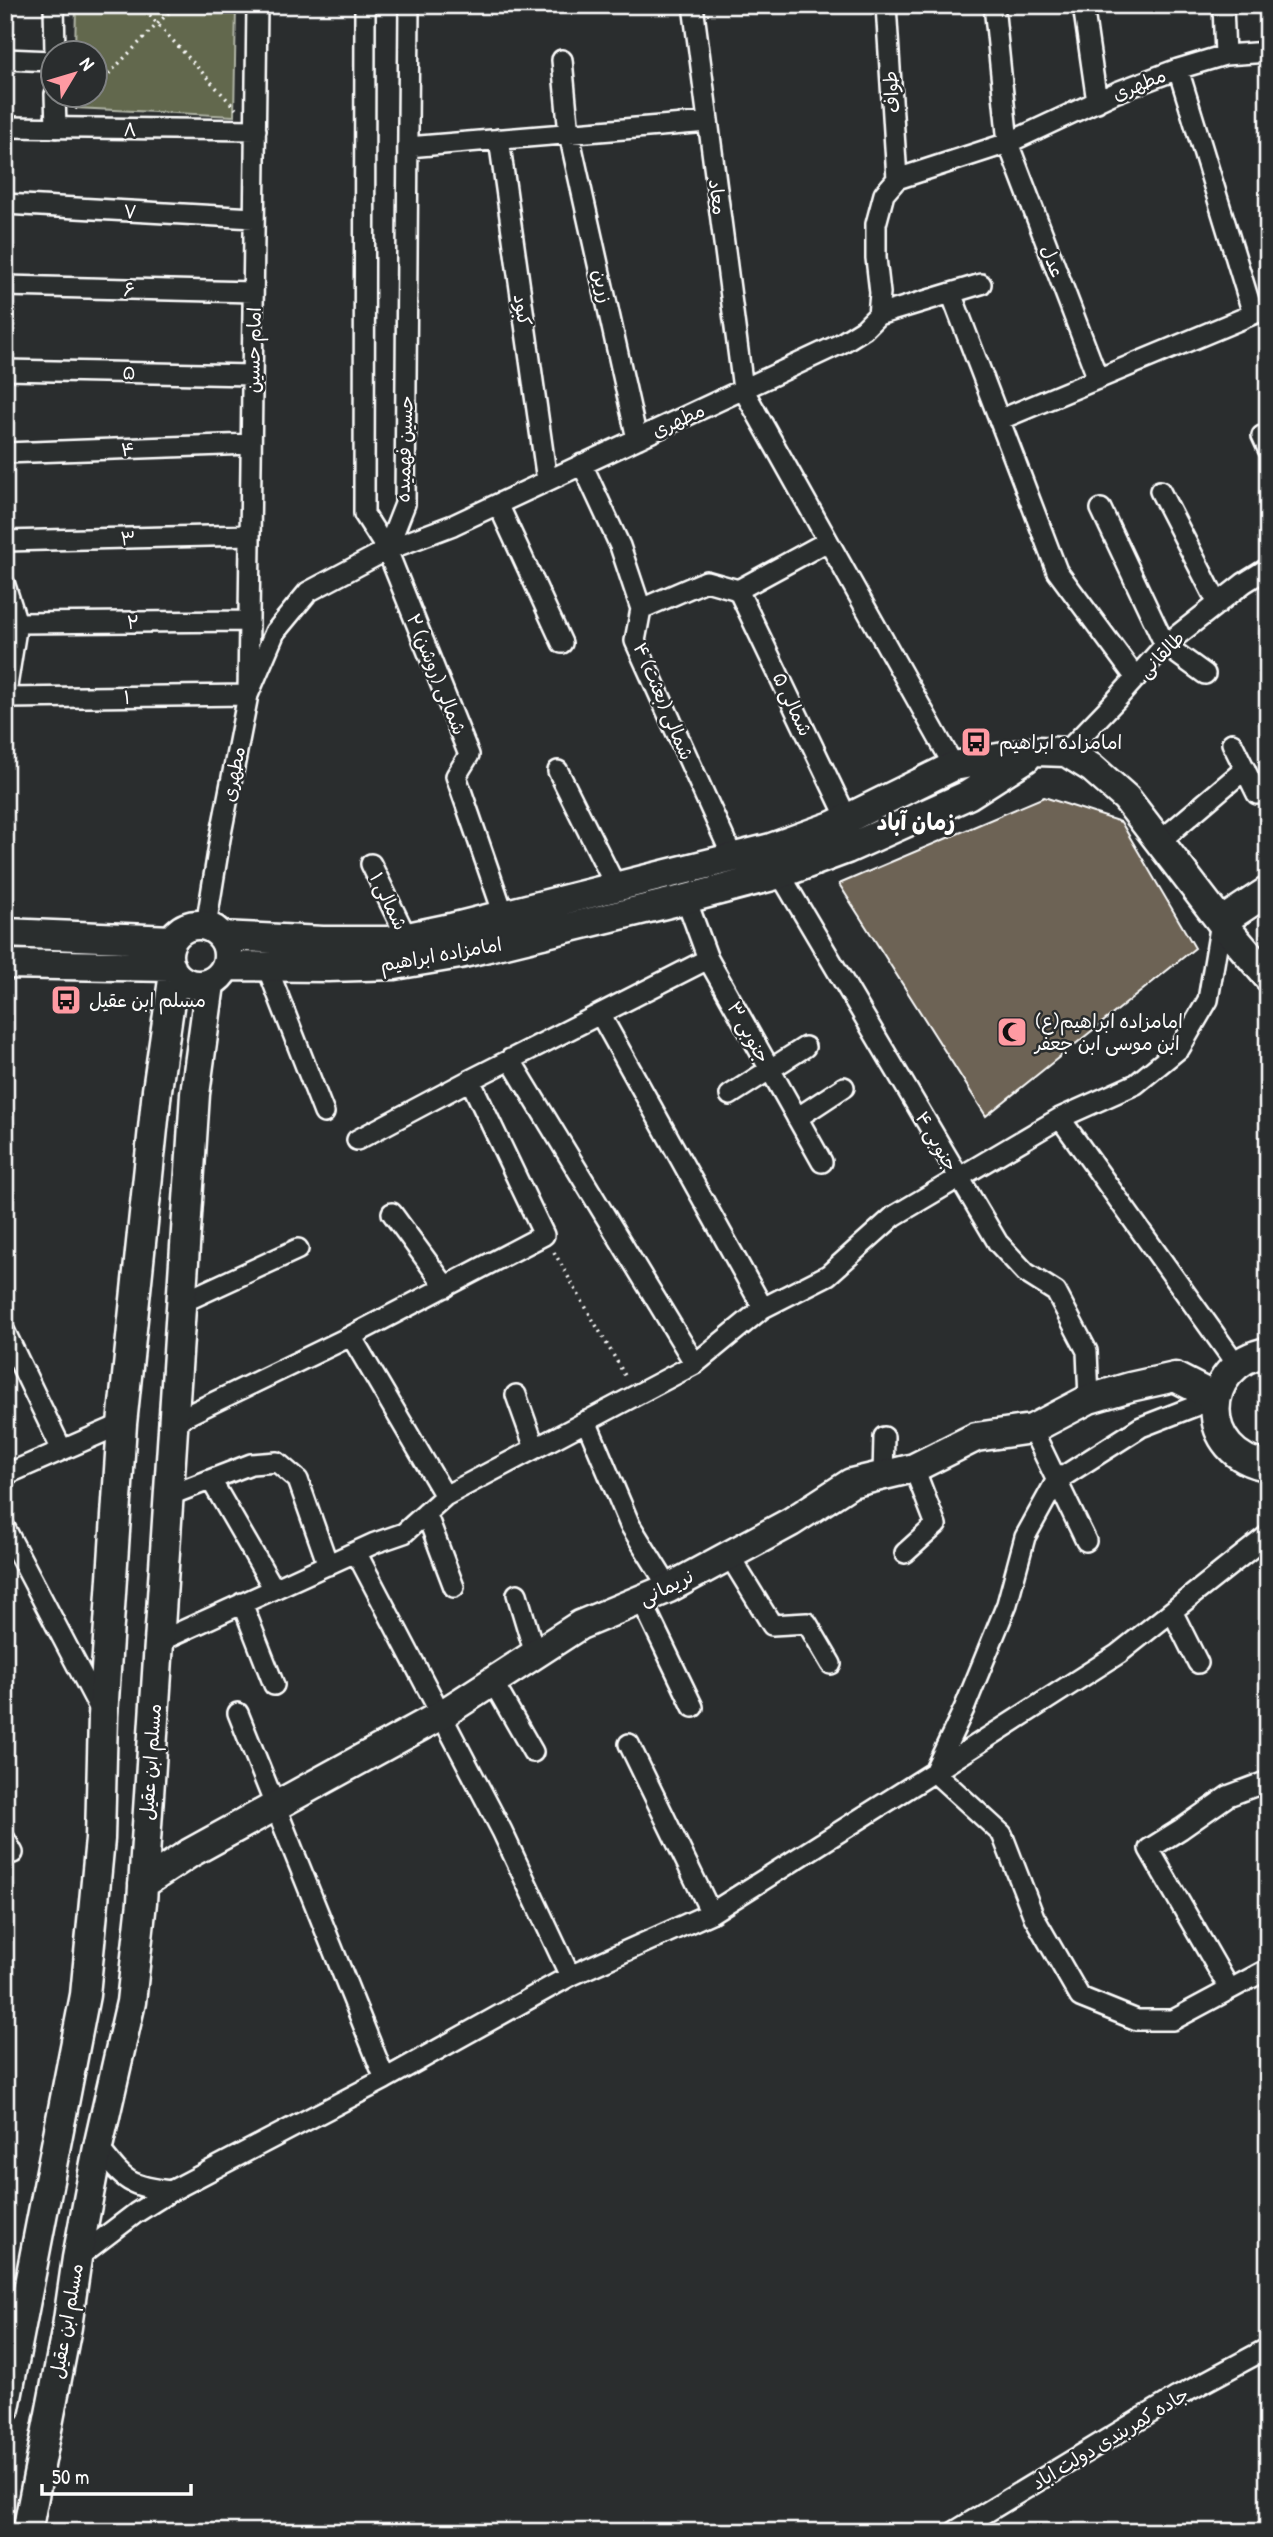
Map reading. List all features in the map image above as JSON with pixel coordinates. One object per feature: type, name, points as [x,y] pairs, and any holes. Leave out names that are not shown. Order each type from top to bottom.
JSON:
[{"type":"street","points":[[54,5],[55,38]]},
{"type":"street","name":"امام حسین","points":[[248,695],[257,5]]},
{"type":"street","name":"حسین فهمیده","points":[[365,5],[364,514],[387,550]]},
{"type":"street","name":"حسین فهمیده","points":[[387,550],[405,504],[410,5]]},
{"type":"street","name":"معاد","points":[[693,5],[743,389]]},
{"type":"street","name":"طواف","points":[[886,5],[897,179]]},
{"type":"street","name":"عدل","points":[[994,5],[1008,143],[1098,379]]},
{"type":"street","points":[[1083,5],[1097,102]]},
{"type":"street","points":[[1223,5],[1225,55]]},
{"type":"street","name":"مطهری","points":[[897,179],[1008,143],[1178,69],[1225,55],[1268,52]]},
{"type":"street","points":[[5,59],[38,60]]},
{"type":"street","name":"زرین","points":[[562,60],[569,134],[637,439]]},
{"type":"street","points":[[999,420],[1260,311],[1178,69]]},
{"type":"street","points":[[55,108],[56,128]]},
{"type":"street","points":[[408,147],[708,122]]},
{"type":"street","name":"۸","points":[[5,127],[256,130]]},
{"type":"street","name":"کبود","points":[[499,139],[547,481]]},
{"type":"street","points":[[897,179],[884,194],[876,223],[880,293],[878,315],[981,284]]},
{"type":"street","name":"۷","points":[[5,204],[254,218]]},
{"type":"street","name":"۶","points":[[5,286],[254,292]]},
{"type":"street","points":[[951,293],[1058,571],[1136,678]]},
{"type":"street","name":"مطهری","points":[[214,931],[220,839],[248,695],[275,632],[309,593],[387,550],[453,525],[840,344],[864,329],[878,315]]},
{"type":"street","name":"۵","points":[[5,370],[252,375]]},
{"type":"street","points":[[743,389],[954,766]]},
{"type":"street","name":"۴","points":[[5,453],[251,444]]},
{"type":"street","name":"۴ شمالی (بعثت)","points":[[582,464],[620,546],[641,609],[635,641],[733,858]]},
{"type":"street","points":[[1160,491],[1218,604]]},
{"type":"street","points":[[498,504],[562,643]]},
{"type":"street","points":[[1101,509],[1165,645],[1206,674]]},
{"type":"street","name":"۳","points":[[5,541],[250,535]]},
{"type":"street","points":[[641,609],[706,581],[738,590],[828,541]]},
{"type":"street","name":"۲ شمالی (روشن)","points":[[387,550],[469,755],[456,776],[504,915]]},
{"type":"street","name":"طالقانی","points":[[1066,752],[1165,645],[1218,604],[1266,572]]},
{"type":"street","points":[[5,585],[17,623],[5,698]]},
{"type":"street","name":"۵ شمالی","points":[[738,590],[847,818]]},
{"type":"street","name":"۲","points":[[17,623],[249,621]]},
{"type":"street","name":"۱","points":[[5,698],[248,695]]},
{"type":"street","points":[[1232,743],[1257,794]]},
{"type":"street","name":"امامزاده ابراهیم","points":[[218,975],[267,967],[395,965],[460,954],[780,874],[847,849],[968,795],[1037,751]]},
{"type":"street","name":"امامزاده ابراهیم","points":[[214,931],[323,941],[389,942],[771,848],[847,818],[954,766],[1037,751],[1066,752]]},
{"type":"street","points":[[1066,752],[1092,768],[1126,799],[1221,922],[1265,968]]},
{"type":"street","points":[[1160,842],[1244,769]]},
{"type":"street","points":[[558,771],[616,887]]},
{"type":"street","name":"۱ شمالی","points":[[371,864],[407,938]]},
{"type":"street","name":"۴ جنوبی","points":[[780,874],[998,1243],[1026,1273],[1056,1292],[1087,1351],[1089,1399]]},
{"type":"street","points":[[158,1642],[404,1533],[445,1496],[695,1364],[764,1308],[828,1275],[894,1216],[1060,1118],[1136,1084],[1180,1048],[1208,1000],[1221,922],[1268,891]]},
{"type":"street","name":"۳ جنوبی","points":[[686,899],[708,959],[822,1162]]},
{"type":"street","points":[[5,2408],[85,1995],[100,1839],[103,1716],[122,1424],[172,960],[181,931],[193,926],[214,931],[228,950],[218,975],[197,986],[184,982],[172,960]]},
{"type":"street","points":[[6,933],[172,960]]},
{"type":"street","points":[[358,1140],[510,1059],[708,959]]},
{"type":"street","points":[[5,964],[172,960]]},
{"type":"street","points":[[267,967],[324,1113]]},
{"type":"street","name":"مسلم ابن عقیل","points":[[27,2532],[67,2327],[98,2147],[131,2002],[143,1884],[195,1094],[218,975]]},
{"type":"street","points":[[600,1014],[764,1308]]},
{"type":"street","points":[[730,1095],[805,1047]]},
{"type":"street","points":[[510,1059],[695,1364]]},
{"type":"street","points":[[173,1422],[351,1336],[544,1235],[470,1080]]},
{"type":"street","points":[[797,1118],[844,1087]]},
{"type":"street","points":[[157,1090],[195,1094]]},
{"type":"street","points":[[1060,1118],[1236,1364]]},
{"type":"street","points":[[392,1213],[446,1287]]},
{"type":"street","points":[[181,1303],[298,1250]]},
{"type":"street","points":[[5,1332],[62,1450]]},
{"type":"street","points":[[351,1336],[445,1496]]},
{"type":"street","points":[[1267,1469],[1233,1451],[1222,1436],[1215,1418],[1216,1398],[1223,1379],[1236,1364],[1253,1354],[1268,1352]]},
{"type":"street","name":"نریمانی","points":[[143,1884],[190,1853],[441,1715],[580,1625],[669,1588],[791,1522],[851,1483],[914,1468],[976,1437],[1032,1429],[1089,1399],[1130,1387],[1175,1377],[1216,1398]]},
{"type":"street","points":[[516,1395],[536,1448]]},
{"type":"street","points":[[934,1772],[964,1709],[1007,1604],[1025,1538],[1056,1481],[1142,1427],[1216,1398]]},
{"type":"street","points":[[586,1421],[630,1525],[669,1588]]},
{"type":"street","points":[[5,1475],[122,1424]]},
{"type":"street","points":[[1032,1429],[1086,1541]]},
{"type":"street","points":[[883,1475],[884,1437]]},
{"type":"street","points":[[168,1496],[251,1464],[276,1462],[298,1480],[328,1565]]},
{"type":"street","points":[[905,1553],[936,1525],[914,1468]]},
{"type":"street","points":[[211,1480],[274,1589]]},
{"type":"street","points":[[426,1513],[454,1587]]},
{"type":"street","points":[[5,1528],[103,1716]]},
{"type":"street","points":[[77,2258],[136,2213],[171,2191],[384,2079],[570,1976],[711,1913],[1118,1654],[1268,1535]]},
{"type":"street","points":[[356,1552],[502,1831],[570,1976]]},
{"type":"street","points":[[729,1555],[772,1625],[807,1623],[831,1664]]},
{"type":"street","points":[[517,1594],[535,1654]]},
{"type":"street","points":[[641,1599],[693,1707]]},
{"type":"street","points":[[242,1604],[274,1685]]},
{"type":"street","points":[[1172,1611],[1198,1663]]},
{"type":"street","points":[[492,1682],[533,1752]]},
{"type":"street","points":[[238,1713],[384,2079]]},
{"type":"street","points":[[629,1744],[711,1913]]},
{"type":"street","points":[[934,1772],[1002,1834],[1034,1917],[1080,1997],[1137,2020],[1173,2020],[1268,1969]]},
{"type":"street","points":[[1229,1988],[1149,1849],[1228,1796],[1268,1781]]},
{"type":"street","points":[[85,1995],[131,2002]]},
{"type":"street","points":[[98,2147],[119,2174],[139,2188],[171,2191]]},
{"type":"street","name":"جاده کمربندی دولت اباد","points":[[954,2532],[1177,2397],[1268,2348]]},
{"type":"path","points":[[140,5],[256,130]]},
{"type":"path","points":[[108,75],[176,5]]},
{"type":"path","points":[[544,1235],[636,1395]]},
{"type":"green space","points":[[76,5],[236,5],[234,116],[75,108],[108,108],[108,38],[75,38]]},
{"type":"building","name":"(ع)امامزاده ابراهیم ابن موسی ابن جعفر","points":[[1044,797],[1121,822],[1195,948],[986,1116],[839,884]]},
{"type":"place","name":"امامزاده ابراهیم","points":[[976,742]]},
{"type":"place","name":"مسلم ابن عقیل","points":[[66,1000]]},
{"type":"place","name":"(ع)امامزاده ابراهیم ابن موسی ابن جعفر","points":[[1012,1032]]},
{"type":"district","name":"زمان آباد","points":[[916,821]]}]
